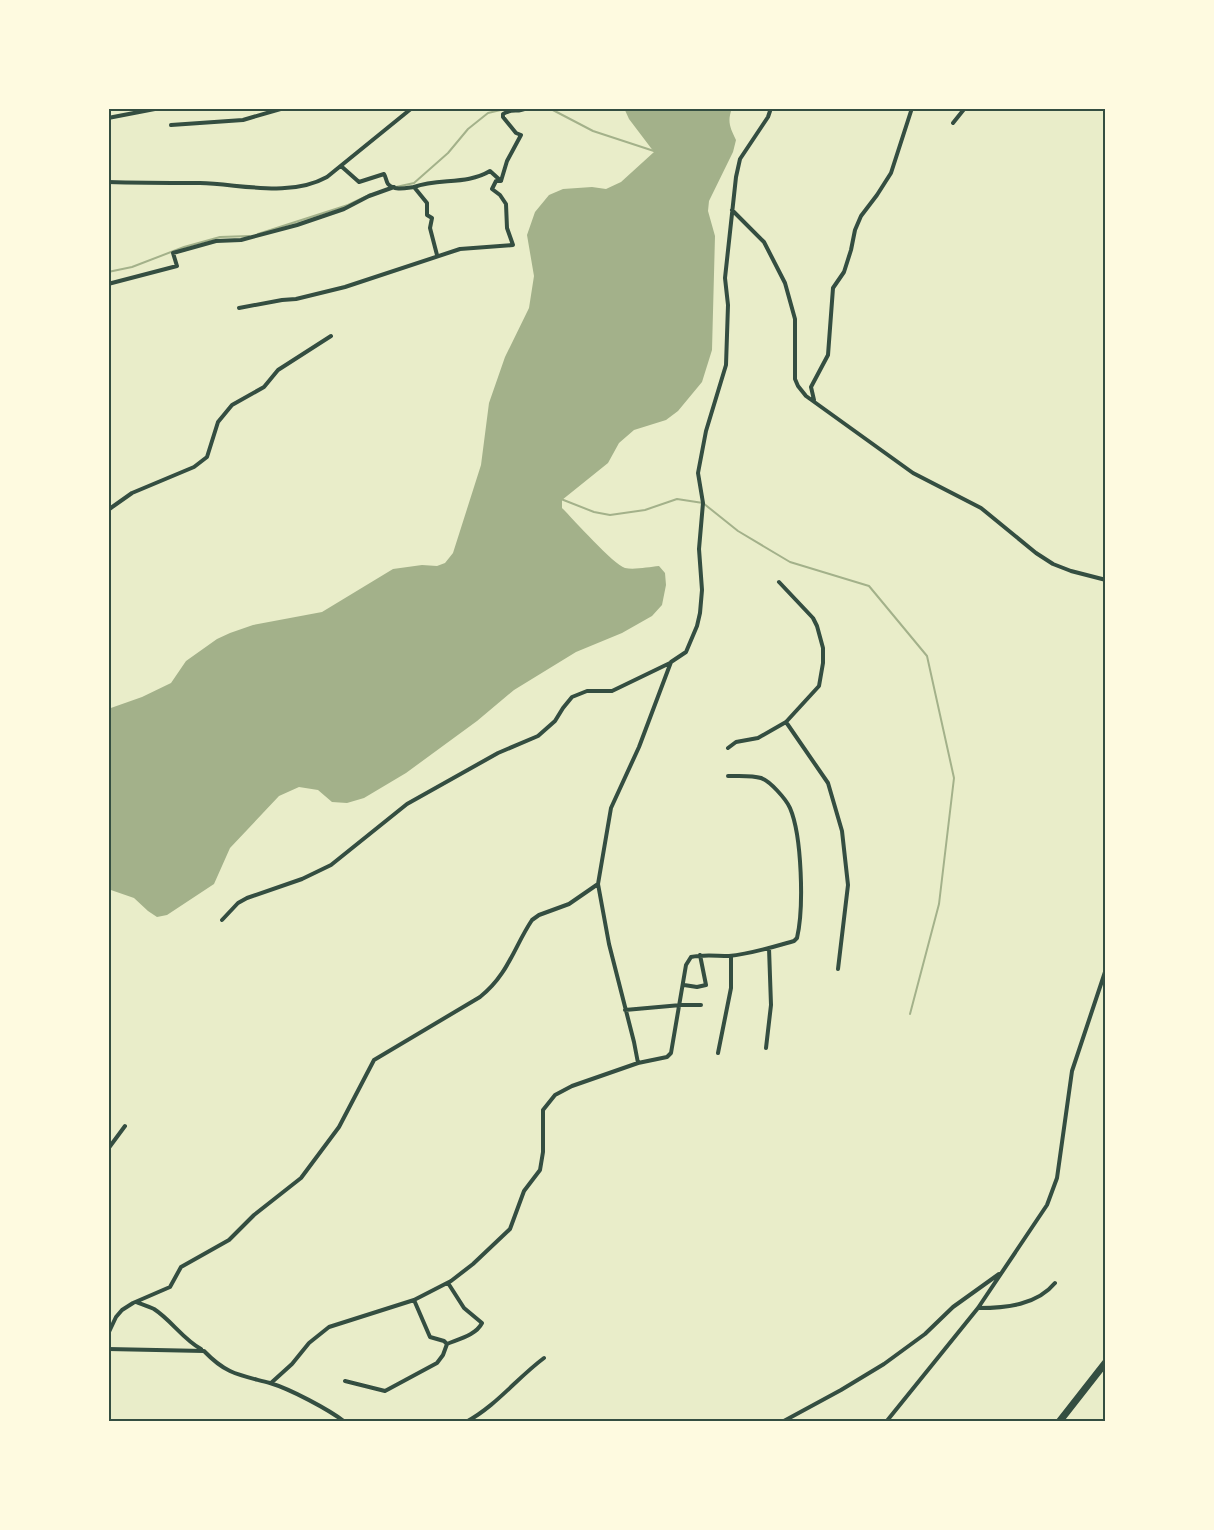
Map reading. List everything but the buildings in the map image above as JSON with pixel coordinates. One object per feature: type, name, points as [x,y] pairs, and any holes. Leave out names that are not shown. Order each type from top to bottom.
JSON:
[{"type":"highway","points":[[1059,1422],[1106,1362]]},
{"type":"street","points":[[108,118],[160,108]]},
{"type":"street","points":[[171,125],[243,120],[284,108]]},
{"type":"street","points":[[108,182],[202,183],[278,188],[320,181],[412,108]]},
{"type":"street","points":[[501,182],[507,161],[521,135],[516,133],[502,115],[507,111],[521,111],[526,108]]},
{"type":"street","points":[[222,920],[238,903],[247,898],[302,879],[331,865],[407,804],[498,753],[538,736],[555,722],[572,697],[587,691],[612,691],[671,662],[686,652],[700,613],[702,590],[699,549],[703,502],[698,474],[706,431],[726,365],[728,305],[724,278],[736,177],[741,159],[768,117],[771,108]]},
{"type":"street","points":[[815,402],[810,387],[828,355],[833,288],[844,272],[861,216],[891,173],[912,108]]},
{"type":"street","points":[[953,123],[965,108]]},
{"type":"street","points":[[341,166],[359,182],[384,174],[388,184],[402,189],[430,182],[472,179],[490,171],[501,182]]},
{"type":"street","points":[[239,308],[296,299],[345,287],[460,249],[513,245],[507,228],[506,204],[492,189],[496,181],[501,182]]},
{"type":"street","points":[[108,284],[177,266],[173,253],[216,241],[241,240],[297,225],[394,187]]},
{"type":"street","points":[[414,187],[427,203],[427,215],[432,218],[430,228],[437,255]]},
{"type":"street","points":[[732,210],[764,242],[785,283],[795,319],[795,379],[802,391],[912,473],[981,508],[1036,553],[1071,572],[1106,580]]},
{"type":"street","points":[[108,510],[132,493],[194,467],[207,457],[218,422],[232,405],[264,387],[278,370],[331,336]]},
{"type":"street","points":[[728,748],[736,742],[758,738],[786,722],[819,686],[823,663],[821,637],[813,618],[779,582]]},
{"type":"street","points":[[638,1063],[609,944],[598,884],[611,808],[639,747],[671,662]]},
{"type":"street","points":[[786,722],[828,783],[842,831],[848,885],[838,969]]},
{"type":"street","points":[[271,1383],[292,1364],[309,1343],[329,1327],[414,1300],[448,1283],[473,1264],[510,1229],[524,1191],[540,1170],[543,1152],[543,1110],[555,1095],[572,1086],[638,1063],[669,1056],[688,961],[692,957],[731,956],[794,941],[799,930],[801,871],[793,819],[785,800],[762,778],[728,776]]},
{"type":"street","points":[[108,1334],[122,1310],[170,1287],[181,1267],[229,1240],[254,1215],[301,1178],[339,1126],[374,1060],[480,997],[506,969],[532,920],[569,904],[598,884]]},
{"type":"street","points":[[766,1048],[771,1005],[769,948]]},
{"type":"street","points":[[684,985],[697,987],[706,985],[700,955]]},
{"type":"street","points":[[718,1053],[731,988],[731,956]]},
{"type":"street","points":[[886,1422],[978,1308],[1047,1205],[1057,1178],[1072,1071],[1106,969]]},
{"type":"street","points":[[626,1010],[701,1005]]},
{"type":"street","points":[[108,1149],[125,1126]]},
{"type":"street","points":[[782,1422],[842,1390],[884,1364],[925,1334],[953,1307],[1002,1272]]},
{"type":"street","points":[[345,1381],[386,1391],[437,1363],[447,1344],[479,1329],[482,1323],[464,1308],[448,1283]]},
{"type":"street","points":[[978,1308],[1002,1308],[1028,1301],[1047,1293],[1055,1283]]},
{"type":"street","points":[[414,1300],[430,1337],[447,1344]]},
{"type":"street","points":[[136,1302],[153,1308],[173,1324],[190,1343],[234,1374],[271,1383],[345,1422]]},
{"type":"street","points":[[108,1349],[204,1351]]},
{"type":"street","points":[[466,1422],[500,1398],[544,1358]]},
{"type":"shaded area","points":[[624,108],[732,108],[730,124],[736,140],[733,152],[709,201],[708,211],[715,236],[712,350],[702,382],[678,411],[666,420],[634,430],[619,443],[608,463],[562,500],[562,508],[619,565],[633,569],[659,566],[665,573],[666,585],[662,605],[652,616],[622,633],[576,652],[514,690],[477,721],[406,773],[364,798],[347,803],[332,802],[318,790],[299,787],[279,796],[230,848],[214,884],[167,915],[157,917],[134,898],[108,889],[108,709],[142,697],[171,683],[186,661],[217,639],[230,633],[253,625],[322,612],[393,569],[422,565],[437,566],[445,563],[453,553],[481,465],[489,403],[505,357],[529,308],[534,276],[527,235],[535,212],[549,195],[563,189],[592,187],[606,189],[621,182],[654,152],[629,119]]},
{"type":"waterway","points":[[396,187],[414,183],[448,153],[468,129],[488,113],[509,108]]},
{"type":"waterway","points":[[549,108],[593,131],[657,152]]},
{"type":"waterway","points":[[258,234],[348,205],[371,194]]},
{"type":"waterway","points":[[108,272],[132,267],[184,247],[220,237],[249,236]]},
{"type":"waterway","points":[[561,499],[594,512],[610,515],[645,510],[677,499],[703,503],[738,531],[790,562],[869,586],[927,656],[954,778],[939,904],[910,1014]]}]
